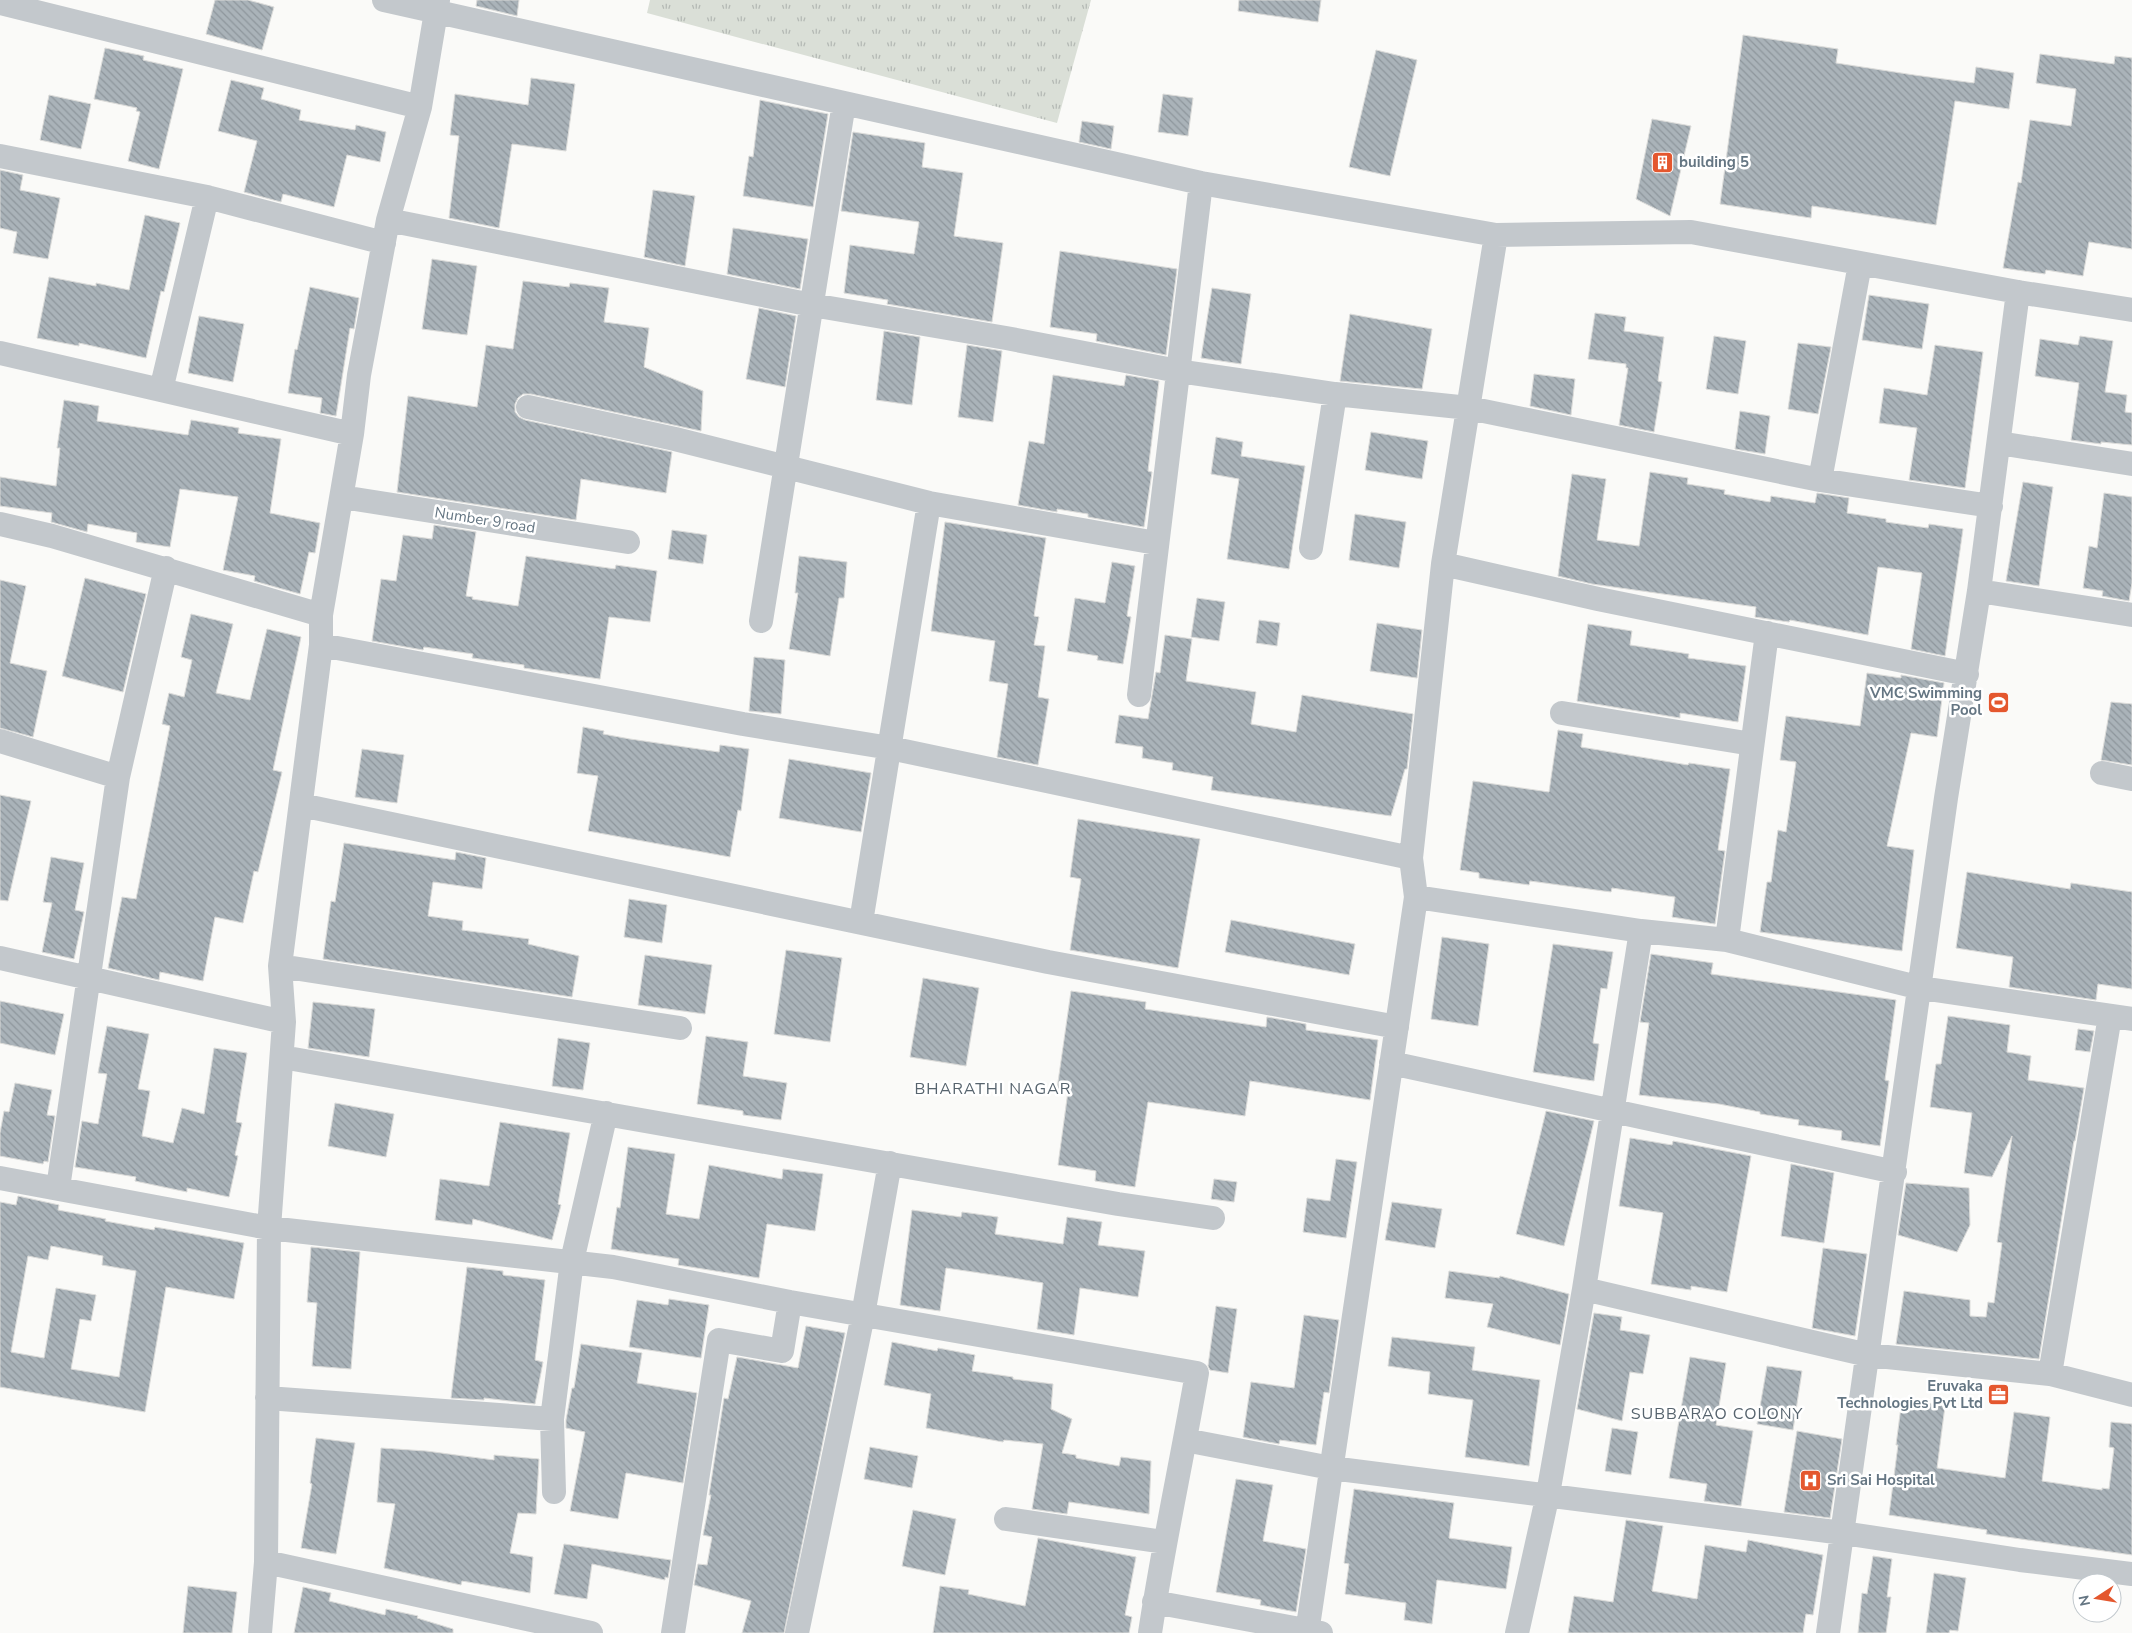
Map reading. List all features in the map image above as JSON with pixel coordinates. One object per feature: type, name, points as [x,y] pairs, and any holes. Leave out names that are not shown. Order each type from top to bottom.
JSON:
[{"type":"street","points":[[384,0],[437,6],[844,104],[1201,183],[1496,235],[1691,232],[2018,292],[2132,310]]},
{"type":"street","points":[[0,3],[420,107]]},
{"type":"street","points":[[260,1633],[266,1562],[269,1228],[284,1022],[280,966],[321,645],[321,615],[352,434],[359,375],[388,220],[420,107],[437,6]]},
{"type":"street","points":[[761,621],[844,104]]},
{"type":"street","points":[[0,156],[206,198],[384,243]]},
{"type":"street","points":[[1139,695],[1201,183]]},
{"type":"street","points":[[161,390],[206,198]]},
{"type":"street","points":[[388,220],[812,305],[1006,338],[1178,371],[1335,394],[1469,408],[1820,480],[1991,506]]},
{"type":"street","points":[[1154,1602],[1312,1632],[1331,1468],[1416,897],[1410,858],[1443,564],[1496,235]]},
{"type":"street","points":[[1820,480],[1860,264]]},
{"type":"street","points":[[1828,1633],[1895,1172],[1946,798],[1980,591],[2018,292]]},
{"type":"street","points":[[0,353],[352,434]]},
{"type":"street","points":[[1311,548],[1335,394]]},
{"type":"street","points":[[528,407],[675,439],[929,503],[1156,543]]},
{"type":"street","points":[[1999,443],[2132,464]]},
{"type":"street","name":"Number 9 road","points":[[342,497],[628,542]]},
{"type":"street","points":[[861,922],[929,503]]},
{"type":"street","points":[[0,524],[52,536],[166,568],[321,615]]},
{"type":"street","points":[[1443,564],[1967,674]]},
{"type":"street","points":[[58,1188],[118,777],[166,568]]},
{"type":"street","points":[[1980,591],[2132,615]]},
{"type":"street","points":[[1727,940],[1767,633]]},
{"type":"street","points":[[321,645],[742,724],[890,748],[1410,858]]},
{"type":"street","points":[[1562,713],[1752,744]]},
{"type":"street","points":[[0,740],[118,777]]},
{"type":"street","points":[[2102,773],[2132,779]]},
{"type":"street","points":[[301,805],[1048,962],[1397,1027]]},
{"type":"street","points":[[1416,897],[1641,931],[1727,940],[1921,988],[2121,1017],[2050,1374]]},
{"type":"street","points":[[1517,1633],[1548,1494],[1584,1289],[1641,931]]},
{"type":"street","points":[[0,958],[284,1022]]},
{"type":"street","points":[[280,966],[680,1028]]},
{"type":"street","points":[[282,1056],[1118,1204],[1213,1218]]},
{"type":"street","points":[[1391,1063],[1895,1172]]},
{"type":"street","points":[[554,1492],[552,1419],[572,1261],[606,1113]]},
{"type":"street","points":[[797,1633],[863,1314],[890,1164]]},
{"type":"street","points":[[0,1178],[269,1228],[613,1266],[790,1302],[1196,1373],[1185,1440],[1164,1542],[1150,1633]]},
{"type":"street","points":[[1584,1289],[1868,1355],[2050,1374],[2132,1395]]},
{"type":"street","points":[[674,1633],[719,1340],[782,1351],[790,1302]]},
{"type":"street","points":[[267,1398],[552,1419]]},
{"type":"street","points":[[1185,1440],[1331,1468],[1843,1532],[2020,1560],[2132,1574]]},
{"type":"street","points":[[1006,1519],[1164,1542]]},
{"type":"street","points":[[266,1562],[591,1633]]},
{"type":"green space","points":[[650,0],[1091,0],[1057,123],[647,13]]},
{"type":"building","points":[[215,0],[248,0],[274,7],[262,50],[206,34]]},
{"type":"building","points":[[477,0],[519,0],[517,16],[476,6]]},
{"type":"building","points":[[1239,0],[1321,0],[1318,22],[1238,11]]},
{"type":"building","points":[[1743,35],[1838,49],[1836,63],[1914,75],[1974,83],[1976,67],[2014,73],[2009,109],[1955,101],[1936,225],[1812,206],[1811,218],[1720,204]]},
{"type":"building","points":[[105,48],[144,56],[143,60],[183,69],[159,169],[128,161],[140,112],[136,111],[137,108],[94,99]]},
{"type":"building","points":[[1376,50],[1417,60],[1390,176],[1349,167]]},
{"type":"building","points":[[2040,54],[2114,64],[2115,56],[2132,58],[2132,249],[2089,242],[2083,276],[2046,270],[2045,274],[2003,268],[2018,182],[2021,183],[2030,120],[2071,126],[2076,89],[2036,83]]},
{"type":"building","points":[[531,78],[575,84],[566,151],[512,144],[499,228],[449,218],[459,136],[450,135],[455,94],[528,105]]},
{"type":"building","points":[[231,80],[264,88],[261,99],[301,110],[299,120],[355,130],[356,125],[386,132],[380,162],[347,155],[334,207],[283,194],[281,202],[244,192],[257,141],[218,131]]},
{"type":"building","points":[[1163,94],[1193,98],[1188,136],[1158,132]]},
{"type":"building","points":[[49,95],[91,104],[81,149],[40,140]]},
{"type":"building","points":[[760,100],[828,114],[813,207],[743,196],[749,156],[753,157]]},
{"type":"building","name":"building 5","points":[[1652,119],[1691,126],[1670,216],[1636,199]]},
{"type":"building","points":[[1082,121],[1114,126],[1111,149],[1079,142]]},
{"type":"building","points":[[853,132],[925,143],[922,167],[963,173],[954,236],[1003,243],[992,322],[887,304],[888,300],[844,293],[850,245],[914,254],[919,222],[841,211]]},
{"type":"building","points":[[0,170],[23,175],[20,190],[60,198],[48,259],[13,253],[17,232],[0,228]]},
{"type":"building","points":[[653,190],[695,196],[685,266],[644,257]]},
{"type":"building","points":[[145,215],[180,223],[164,292],[161,291],[146,358],[79,343],[79,346],[37,338],[49,277],[96,286],[96,283],[129,290]]},
{"type":"building","points":[[733,228],[808,239],[800,289],[727,274]]},
{"type":"building","points":[[1060,251],[1177,269],[1166,355],[1096,341],[1097,334],[1050,327]]},
{"type":"building","points":[[432,259],[477,266],[467,335],[422,329]]},
{"type":"building","points":[[523,281],[569,287],[570,283],[609,288],[604,322],[649,328],[644,367],[703,391],[701,431],[531,394],[523,394],[515,404],[515,412],[525,420],[672,452],[666,493],[581,479],[576,520],[397,492],[408,396],[477,407],[486,345],[513,349]]},
{"type":"building","points":[[310,287],[359,298],[354,329],[350,328],[336,416],[320,413],[322,398],[288,393],[295,349],[297,350]]},
{"type":"building","points":[[1212,288],[1251,294],[1241,364],[1201,358]]},
{"type":"building","points":[[1869,295],[1929,304],[1922,349],[1862,340]]},
{"type":"building","points":[[759,308],[796,316],[785,387],[746,379]]},
{"type":"building","points":[[1595,313],[1626,317],[1624,331],[1664,337],[1658,381],[1662,382],[1654,432],[1619,425],[1628,368],[1626,368],[1626,364],[1588,359]]},
{"type":"building","points":[[1350,314],[1432,329],[1422,389],[1340,381]]},
{"type":"building","points":[[199,316],[244,324],[233,382],[188,373]]},
{"type":"building","points":[[884,331],[920,337],[912,405],[876,400]]},
{"type":"building","points":[[1714,336],[1746,341],[1738,394],[1706,389]]},
{"type":"building","points":[[2080,336],[2113,341],[2105,392],[2127,395],[2125,412],[2132,413],[2132,445],[2101,442],[2101,444],[2071,440],[2079,383],[2035,376],[2040,339],[2078,345]]},
{"type":"building","points":[[1798,343],[1831,347],[1818,414],[1788,409]]},
{"type":"building","points":[[967,345],[1002,351],[993,422],[958,417]]},
{"type":"building","points":[[1935,345],[1983,352],[1965,488],[1909,480],[1917,428],[1879,423],[1884,388],[1927,395]]},
{"type":"building","points":[[1534,374],[1575,379],[1571,415],[1530,406]]},
{"type":"building","points":[[1053,375],[1124,386],[1126,375],[1159,381],[1148,471],[1152,472],[1144,527],[1088,517],[1088,514],[1057,509],[1057,512],[1018,505],[1029,441],[1044,444]]},
{"type":"building","points":[[64,400],[99,406],[97,421],[188,435],[191,420],[239,428],[238,433],[281,439],[270,513],[320,523],[315,553],[309,552],[300,594],[254,581],[255,576],[223,570],[238,497],[180,489],[170,547],[136,542],[137,533],[88,524],[87,532],[51,522],[52,513],[0,506],[0,477],[56,486],[60,448],[57,448]]},
{"type":"building","points":[[1740,411],[1770,416],[1765,454],[1735,449]]},
{"type":"building","points":[[1371,432],[1428,441],[1422,479],[1365,470]]},
{"type":"building","points":[[1216,437],[1243,442],[1241,456],[1305,466],[1289,569],[1227,559],[1239,479],[1211,474]]},
{"type":"building","points":[[1650,472],[1688,478],[1687,484],[1725,490],[1724,494],[1770,502],[1771,496],[1815,503],[1817,493],[1849,498],[1847,513],[1886,519],[1886,522],[1928,528],[1929,524],[1963,529],[1945,656],[1911,649],[1922,573],[1878,567],[1868,635],[1790,620],[1789,622],[1755,617],[1756,607],[1592,584],[1558,576],[1572,474],[1606,479],[1597,540],[1639,546]]},
{"type":"building","points":[[2023,482],[2053,487],[2039,586],[2006,581]]},
{"type":"building","points":[[2104,493],[2132,497],[2132,583],[2129,601],[2102,596],[2103,591],[2083,588],[2089,546],[2097,548]]},
{"type":"building","points":[[1355,514],[1406,522],[1399,568],[1349,560]]},
{"type":"building","points":[[945,522],[1046,538],[1034,616],[1039,617],[1034,645],[1045,646],[1038,697],[1049,699],[1038,765],[997,757],[1008,684],[989,681],[995,641],[931,631]]},
{"type":"building","points":[[434,525],[476,532],[466,596],[473,597],[472,599],[518,606],[526,556],[615,569],[616,565],[657,571],[650,622],[609,617],[600,679],[524,668],[524,665],[472,658],[473,654],[424,647],[423,650],[372,641],[381,579],[396,581],[403,535],[432,539]]},
{"type":"building","points":[[672,530],[707,535],[703,564],[668,559]]},
{"type":"building","points":[[799,556],[847,562],[844,598],[839,598],[830,656],[789,649],[798,593],[795,593]]},
{"type":"building","points":[[1112,562],[1135,566],[1127,616],[1131,617],[1123,664],[1097,660],[1098,656],[1067,651],[1075,598],[1105,603]]},
{"type":"building","points":[[85,578],[146,594],[123,692],[62,676]]},
{"type":"building","points":[[0,580],[26,586],[10,663],[47,671],[33,737],[0,728]]},
{"type":"building","points":[[1197,598],[1225,602],[1219,641],[1191,637]]},
{"type":"building","points":[[191,614],[233,624],[216,693],[250,700],[267,629],[301,637],[273,770],[282,772],[258,872],[254,871],[243,923],[215,917],[203,981],[160,972],[159,980],[108,968],[122,897],[136,899],[170,726],[162,724],[169,693],[184,697],[192,660],[181,657]]},
{"type":"building","points":[[1259,620],[1280,623],[1277,646],[1256,643]]},
{"type":"building","points":[[1377,623],[1422,630],[1417,678],[1370,671]]},
{"type":"building","points":[[1588,624],[1632,631],[1630,645],[1689,654],[1688,658],[1746,666],[1738,722],[1680,713],[1680,718],[1577,701]]},
{"type":"building","points":[[1165,635],[1192,639],[1186,681],[1256,692],[1251,724],[1296,732],[1302,695],[1413,714],[1407,769],[1405,769],[1391,816],[1211,790],[1213,777],[1172,770],[1173,763],[1142,758],[1143,747],[1115,743],[1119,715],[1148,719],[1156,672],[1160,673]]},
{"type":"building","points":[[754,657],[785,660],[781,714],[749,711]]},
{"type":"building","points":[[1867,673],[1901,678],[1901,675],[1944,683],[1937,737],[1911,733],[1887,846],[1914,850],[1902,951],[1760,932],[1767,882],[1771,882],[1778,830],[1786,832],[1796,762],[1780,760],[1786,716],[1860,726]]},
{"type":"building","points":[[2111,702],[2132,704],[2132,765],[2101,760]]},
{"type":"building","points":[[583,727],[604,731],[603,734],[630,739],[719,752],[720,745],[749,749],[741,811],[738,810],[730,857],[588,831],[598,776],[577,773]]},
{"type":"building","points":[[1558,730],[1583,734],[1581,747],[1688,765],[1689,763],[1730,769],[1718,850],[1725,851],[1715,924],[1672,917],[1675,897],[1612,888],[1611,892],[1530,881],[1529,885],[1479,878],[1479,873],[1460,870],[1473,781],[1549,792]]},
{"type":"building","points":[[362,749],[404,755],[397,803],[355,797]]},
{"type":"building","points":[[789,759],[871,773],[861,832],[779,818]]},
{"type":"building","points":[[0,795],[31,801],[8,901],[0,900]]},
{"type":"building","points":[[1078,819],[1200,839],[1178,968],[1070,950],[1081,879],[1070,877]]},
{"type":"building","points":[[344,843],[455,860],[456,852],[486,858],[482,889],[433,882],[428,916],[463,921],[462,930],[529,939],[528,944],[579,956],[572,997],[323,959],[331,901],[335,902]]},
{"type":"building","points":[[51,857],[84,863],[75,910],[84,912],[74,959],[42,952],[52,903],[43,902]]},
{"type":"building","points":[[1967,872],[2070,889],[2071,883],[2132,892],[2132,989],[2098,984],[2096,1000],[2009,987],[2013,957],[1956,948]]},
{"type":"building","points":[[629,899],[667,905],[662,943],[624,937]]},
{"type":"building","points":[[1231,920],[1355,944],[1349,975],[1225,952]]},
{"type":"building","points":[[1442,937],[1489,944],[1478,1026],[1431,1019]]},
{"type":"building","points":[[1553,944],[1613,952],[1607,989],[1601,988],[1593,1043],[1599,1044],[1594,1081],[1533,1072]]},
{"type":"building","points":[[786,950],[842,958],[830,1042],[774,1034]]},
{"type":"building","points":[[1651,954],[1713,963],[1711,974],[1896,1000],[1885,1080],[1889,1081],[1880,1146],[1841,1140],[1842,1131],[1798,1125],[1799,1120],[1760,1114],[1760,1112],[1719,1104],[1639,1095],[1649,1023],[1640,1022]]},
{"type":"building","points":[[645,955],[712,965],[705,1014],[638,1005]]},
{"type":"building","points":[[923,978],[979,988],[966,1066],[910,1057]]},
{"type":"building","points":[[1071,991],[1146,1002],[1145,1009],[1266,1027],[1267,1017],[1306,1024],[1306,1030],[1378,1040],[1370,1100],[1250,1081],[1245,1116],[1148,1102],[1135,1187],[1095,1181],[1096,1171],[1058,1165],[1068,1091],[1057,1089]]},
{"type":"building","points":[[0,1001],[64,1014],[55,1055],[0,1043]]},
{"type":"building","points":[[313,1002],[375,1009],[369,1057],[308,1048]]},
{"type":"building","points":[[1948,1016],[2010,1025],[2007,1052],[2031,1056],[2028,1080],[2084,1088],[2039,1359],[1896,1344],[1904,1291],[1970,1300],[1970,1316],[1986,1317],[1988,1302],[1994,1303],[2002,1243],[1997,1242],[2012,1136],[1992,1177],[1964,1173],[1972,1113],[1930,1107],[1936,1064],[1941,1064]]},
{"type":"building","points":[[107,1026],[149,1034],[138,1089],[150,1091],[142,1136],[173,1143],[182,1108],[204,1114],[214,1048],[247,1053],[236,1122],[242,1123],[235,1155],[238,1156],[229,1197],[187,1188],[187,1192],[135,1181],[136,1177],[75,1167],[82,1121],[98,1124],[107,1074],[98,1073]]},
{"type":"building","points":[[2078,1029],[2094,1031],[2090,1052],[2075,1050]]},
{"type":"building","points":[[706,1036],[748,1042],[743,1076],[787,1083],[781,1120],[743,1115],[743,1111],[697,1104]]},
{"type":"building","points":[[558,1038],[590,1043],[583,1090],[552,1086]]},
{"type":"building","points":[[15,1083],[52,1090],[47,1115],[55,1116],[48,1162],[44,1161],[43,1164],[0,1156],[0,1133],[4,1111],[9,1112]]},
{"type":"building","points":[[335,1103],[394,1114],[386,1157],[328,1146]]},
{"type":"building","points":[[1546,1111],[1594,1121],[1564,1246],[1516,1234]]},
{"type":"building","points":[[500,1122],[570,1133],[558,1204],[561,1205],[552,1240],[473,1219],[472,1225],[435,1220],[440,1179],[489,1186]]},
{"type":"building","points":[[1630,1138],[1672,1145],[1673,1141],[1751,1156],[1727,1292],[1691,1286],[1691,1290],[1651,1284],[1663,1213],[1619,1206]]},
{"type":"building","points":[[628,1147],[675,1154],[666,1214],[699,1219],[709,1165],[782,1179],[783,1169],[823,1174],[815,1231],[767,1224],[759,1278],[678,1265],[679,1259],[611,1249],[617,1207],[620,1208]]},
{"type":"building","points":[[1336,1159],[1357,1162],[1346,1238],[1303,1232],[1307,1198],[1330,1201]]},
{"type":"building","points":[[1791,1164],[1834,1173],[1824,1243],[1781,1236]]},
{"type":"building","points":[[1214,1179],[1237,1182],[1234,1202],[1211,1199]]},
{"type":"building","points":[[1906,1183],[1969,1188],[1970,1225],[1957,1252],[1898,1235]]},
{"type":"building","points":[[18,1196],[59,1205],[58,1210],[106,1219],[105,1221],[154,1230],[155,1227],[244,1243],[234,1299],[166,1287],[145,1412],[0,1387],[0,1202],[16,1205]],"holes":[[[51,1246],[103,1256],[102,1265],[136,1271],[119,1377],[71,1369],[80,1319],[91,1321],[96,1295],[56,1288],[44,1358],[11,1352],[28,1256],[48,1260]]]},
{"type":"building","points":[[1392,1202],[1442,1209],[1435,1248],[1385,1240]]},
{"type":"building","points":[[912,1210],[961,1217],[962,1212],[998,1217],[995,1234],[1063,1244],[1067,1217],[1102,1222],[1098,1245],[1145,1251],[1138,1297],[1080,1288],[1074,1335],[1037,1329],[1043,1283],[946,1268],[940,1311],[900,1305]]},
{"type":"building","points":[[311,1247],[360,1252],[351,1369],[312,1366],[317,1303],[307,1302]]},
{"type":"building","points":[[1823,1248],[1867,1254],[1855,1336],[1812,1328]]},
{"type":"building","points":[[467,1267],[503,1271],[503,1275],[545,1280],[535,1360],[543,1362],[535,1404],[484,1398],[484,1400],[451,1398]]},
{"type":"building","points":[[1449,1271],[1499,1278],[1500,1276],[1569,1294],[1560,1345],[1487,1327],[1493,1304],[1445,1298]]},
{"type":"building","points":[[669,1299],[709,1305],[701,1358],[629,1347],[637,1300],[668,1305]]},
{"type":"building","points":[[1216,1306],[1237,1309],[1228,1373],[1210,1370],[1208,1366]]},
{"type":"building","points":[[1594,1313],[1622,1317],[1620,1330],[1650,1335],[1643,1374],[1630,1372],[1622,1421],[1577,1409]]},
{"type":"building","points":[[1304,1315],[1339,1320],[1329,1393],[1324,1392],[1316,1445],[1280,1440],[1279,1444],[1243,1437],[1251,1382],[1294,1388]]},
{"type":"building","points":[[806,1326],[845,1333],[784,1633],[742,1633],[751,1601],[694,1585],[698,1564],[707,1565],[712,1537],[703,1535],[711,1495],[709,1495],[724,1398],[728,1399],[737,1357],[798,1368]]},
{"type":"building","points":[[1392,1337],[1475,1347],[1472,1370],[1540,1380],[1529,1466],[1465,1457],[1473,1400],[1428,1394],[1430,1372],[1388,1366]]},
{"type":"building","points":[[892,1342],[937,1351],[938,1348],[975,1355],[972,1371],[1053,1384],[1051,1409],[1072,1419],[1062,1453],[1076,1455],[1076,1458],[1119,1466],[1121,1457],[1151,1461],[1149,1514],[1069,1502],[1067,1514],[1032,1509],[1043,1444],[1004,1440],[1003,1442],[926,1428],[931,1394],[884,1385]]},
{"type":"building","points":[[581,1344],[642,1353],[637,1383],[697,1393],[683,1483],[626,1473],[618,1519],[570,1511],[585,1432],[566,1428],[566,1420],[572,1388],[574,1388]]},
{"type":"building","points":[[1690,1357],[1726,1363],[1716,1425],[1753,1431],[1741,1506],[1704,1501],[1707,1484],[1669,1478]]},
{"type":"building","points":[[1767,1366],[1802,1371],[1793,1430],[1757,1424]]},
{"type":"building","points":[[1902,1399],[1945,1406],[1937,1468],[2005,1478],[2014,1412],[2050,1417],[2042,1481],[2102,1490],[2102,1488],[2109,1489],[2114,1448],[2109,1447],[2111,1422],[2132,1424],[2132,1555],[1986,1534],[1987,1530],[1889,1515]]},
{"type":"building","points":[[1612,1428],[1638,1432],[1631,1475],[1605,1471]]},
{"type":"building","points":[[1797,1431],[1842,1439],[1830,1518],[1784,1512]]},
{"type":"building","points":[[316,1438],[355,1443],[336,1554],[301,1548],[312,1484],[310,1483]]},
{"type":"building","points":[[870,1447],[918,1456],[912,1488],[864,1479]]},
{"type":"building","points":[[381,1448],[426,1451],[494,1460],[494,1455],[539,1459],[536,1514],[518,1513],[510,1553],[533,1557],[530,1593],[462,1581],[461,1585],[384,1568],[395,1504],[377,1502]]},
{"type":"building","points":[[1236,1479],[1273,1485],[1263,1541],[1306,1549],[1296,1612],[1260,1605],[1261,1600],[1216,1592]]},
{"type":"building","points":[[1354,1489],[1454,1503],[1449,1538],[1512,1547],[1506,1589],[1437,1580],[1432,1624],[1404,1620],[1406,1603],[1345,1594],[1349,1564],[1344,1563]]},
{"type":"building","points":[[913,1510],[956,1519],[945,1575],[902,1566]]},
{"type":"building","points":[[1626,1520],[1663,1526],[1652,1591],[1697,1599],[1705,1545],[1746,1552],[1748,1540],[1823,1555],[1813,1615],[1806,1614],[1803,1633],[1568,1633],[1574,1596],[1613,1602]]},
{"type":"building","points":[[1038,1538],[1136,1557],[1125,1615],[1132,1617],[1129,1633],[933,1633],[940,1586],[969,1590],[968,1594],[1025,1606]]},
{"type":"building","points":[[564,1544],[671,1560],[668,1578],[665,1577],[665,1580],[592,1564],[587,1599],[554,1594]]},
{"type":"building","points":[[1873,1556],[1892,1559],[1887,1597],[1891,1597],[1886,1633],[1858,1633],[1862,1593],[1867,1594]]},
{"type":"building","points":[[1934,1573],[1966,1578],[1958,1631],[1926,1633]]},
{"type":"building","points":[[188,1586],[237,1592],[232,1633],[183,1633]]},
{"type":"building","points":[[303,1587],[331,1593],[329,1601],[385,1615],[386,1609],[418,1616],[417,1618],[453,1629],[453,1633],[294,1633]]},
{"type":"place","name":"building 5","points":[[1663,162]]},
{"type":"place","name":"VMC Swimming Pool","points":[[1998,702]]},
{"type":"place","name":"Eruvaka Technologies Pvt Ltd","points":[[1999,1395]]},
{"type":"place","name":"Sri Sai Hospital","points":[[1811,1480]]},
{"type":"district","name":"BHARATHI NAGAR","points":[[993,1089]]},
{"type":"district","name":"SUBBARAO COLONY","points":[[1717,1414]]}]
